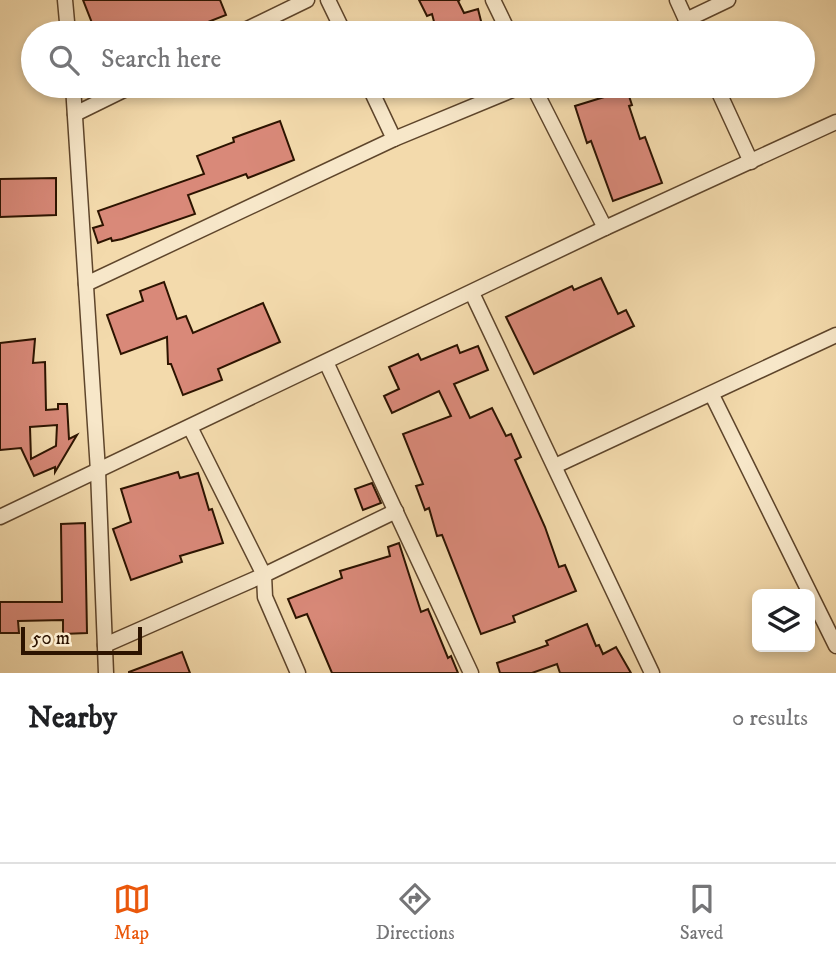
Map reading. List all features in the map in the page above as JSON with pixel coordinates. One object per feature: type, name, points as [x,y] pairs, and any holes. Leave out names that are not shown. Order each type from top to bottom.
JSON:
[{"type":"street","points":[[65,0],[67,21]]},
{"type":"street","points":[[264,21],[307,0]]},
{"type":"street","points":[[328,0],[338,21]]},
{"type":"street","points":[[493,0],[503,21]]},
{"type":"street","points":[[677,0],[687,21]]},
{"type":"street","points":[[696,21],[728,0]]},
{"type":"street","points":[[74,98],[98,471],[106,673]]},
{"type":"street","points":[[75,114],[108,98]]},
{"type":"street","points":[[375,98],[394,139]]},
{"type":"street","points":[[86,284],[394,139],[493,98]]},
{"type":"street","points":[[539,98],[605,228]]},
{"type":"street","points":[[722,98],[751,162]]},
{"type":"street","points":[[0,517],[605,228],[836,122]]},
{"type":"street","points":[[472,293],[652,673]]},
{"type":"street","points":[[555,466],[836,335]]},
{"type":"street","points":[[326,362],[471,673]]},
{"type":"street","points":[[712,394],[836,646]]},
{"type":"street","points":[[190,427],[264,575],[265,597],[298,673]]},
{"type":"street","points":[[105,645],[264,575],[396,511]]},
{"type":"building","points":[[83,0],[220,0],[226,15],[211,21],[91,21]]},
{"type":"building","points":[[419,0],[460,0],[458,1],[464,13],[478,9],[481,21],[434,21],[432,14],[427,16]]},
{"type":"building","points":[[601,98],[630,98],[632,105],[629,106],[640,139],[645,137],[662,183],[613,201],[591,141],[587,143],[575,106]]},
{"type":"building","points":[[280,121],[294,160],[248,178],[246,174],[188,195],[195,214],[122,239],[112,241],[111,238],[98,243],[93,228],[103,225],[98,211],[204,174],[197,156],[234,142],[233,138]]},
{"type":"building","points":[[56,178],[56,215],[0,217],[0,179]]},
{"type":"building","points":[[601,278],[618,314],[626,310],[634,326],[534,374],[506,317],[572,286],[574,290]]},
{"type":"building","points":[[164,282],[177,319],[186,316],[193,333],[263,303],[280,342],[218,369],[222,380],[183,395],[171,364],[168,364],[167,337],[121,354],[107,315],[143,301],[140,291]]},
{"type":"building","points":[[35,339],[33,363],[45,362],[46,410],[58,409],[58,404],[67,404],[69,439],[77,435],[55,472],[55,467],[34,476],[21,448],[0,450],[0,343]],"holes":[[[57,425],[56,446],[31,459],[30,427]]]},
{"type":"building","points":[[457,345],[460,353],[478,346],[488,370],[454,384],[470,418],[492,408],[506,436],[511,434],[521,457],[515,460],[545,527],[559,567],[565,565],[576,591],[513,616],[515,622],[481,634],[442,535],[437,536],[429,508],[425,510],[416,486],[423,484],[403,434],[451,416],[439,391],[392,413],[384,396],[399,389],[389,367],[418,354],[421,360]]},
{"type":"building","points":[[178,472],[180,478],[198,473],[223,543],[180,556],[182,562],[131,580],[113,529],[131,522],[121,489]]},
{"type":"building","points":[[372,483],[381,503],[363,510],[355,489]]},
{"type":"building","points":[[85,523],[87,633],[63,634],[63,620],[18,621],[19,633],[0,633],[0,602],[62,602],[61,524]]},
{"type":"building","points":[[399,543],[421,612],[428,609],[448,658],[451,656],[458,673],[332,673],[307,614],[296,618],[288,599],[342,578],[340,571],[390,556],[388,547]]},
{"type":"building","points":[[587,624],[596,646],[599,645],[603,654],[616,647],[631,673],[560,673],[557,664],[532,673],[500,673],[497,663],[548,645],[546,641]]},
{"type":"building","points":[[182,652],[190,673],[129,673],[129,672]]}]
